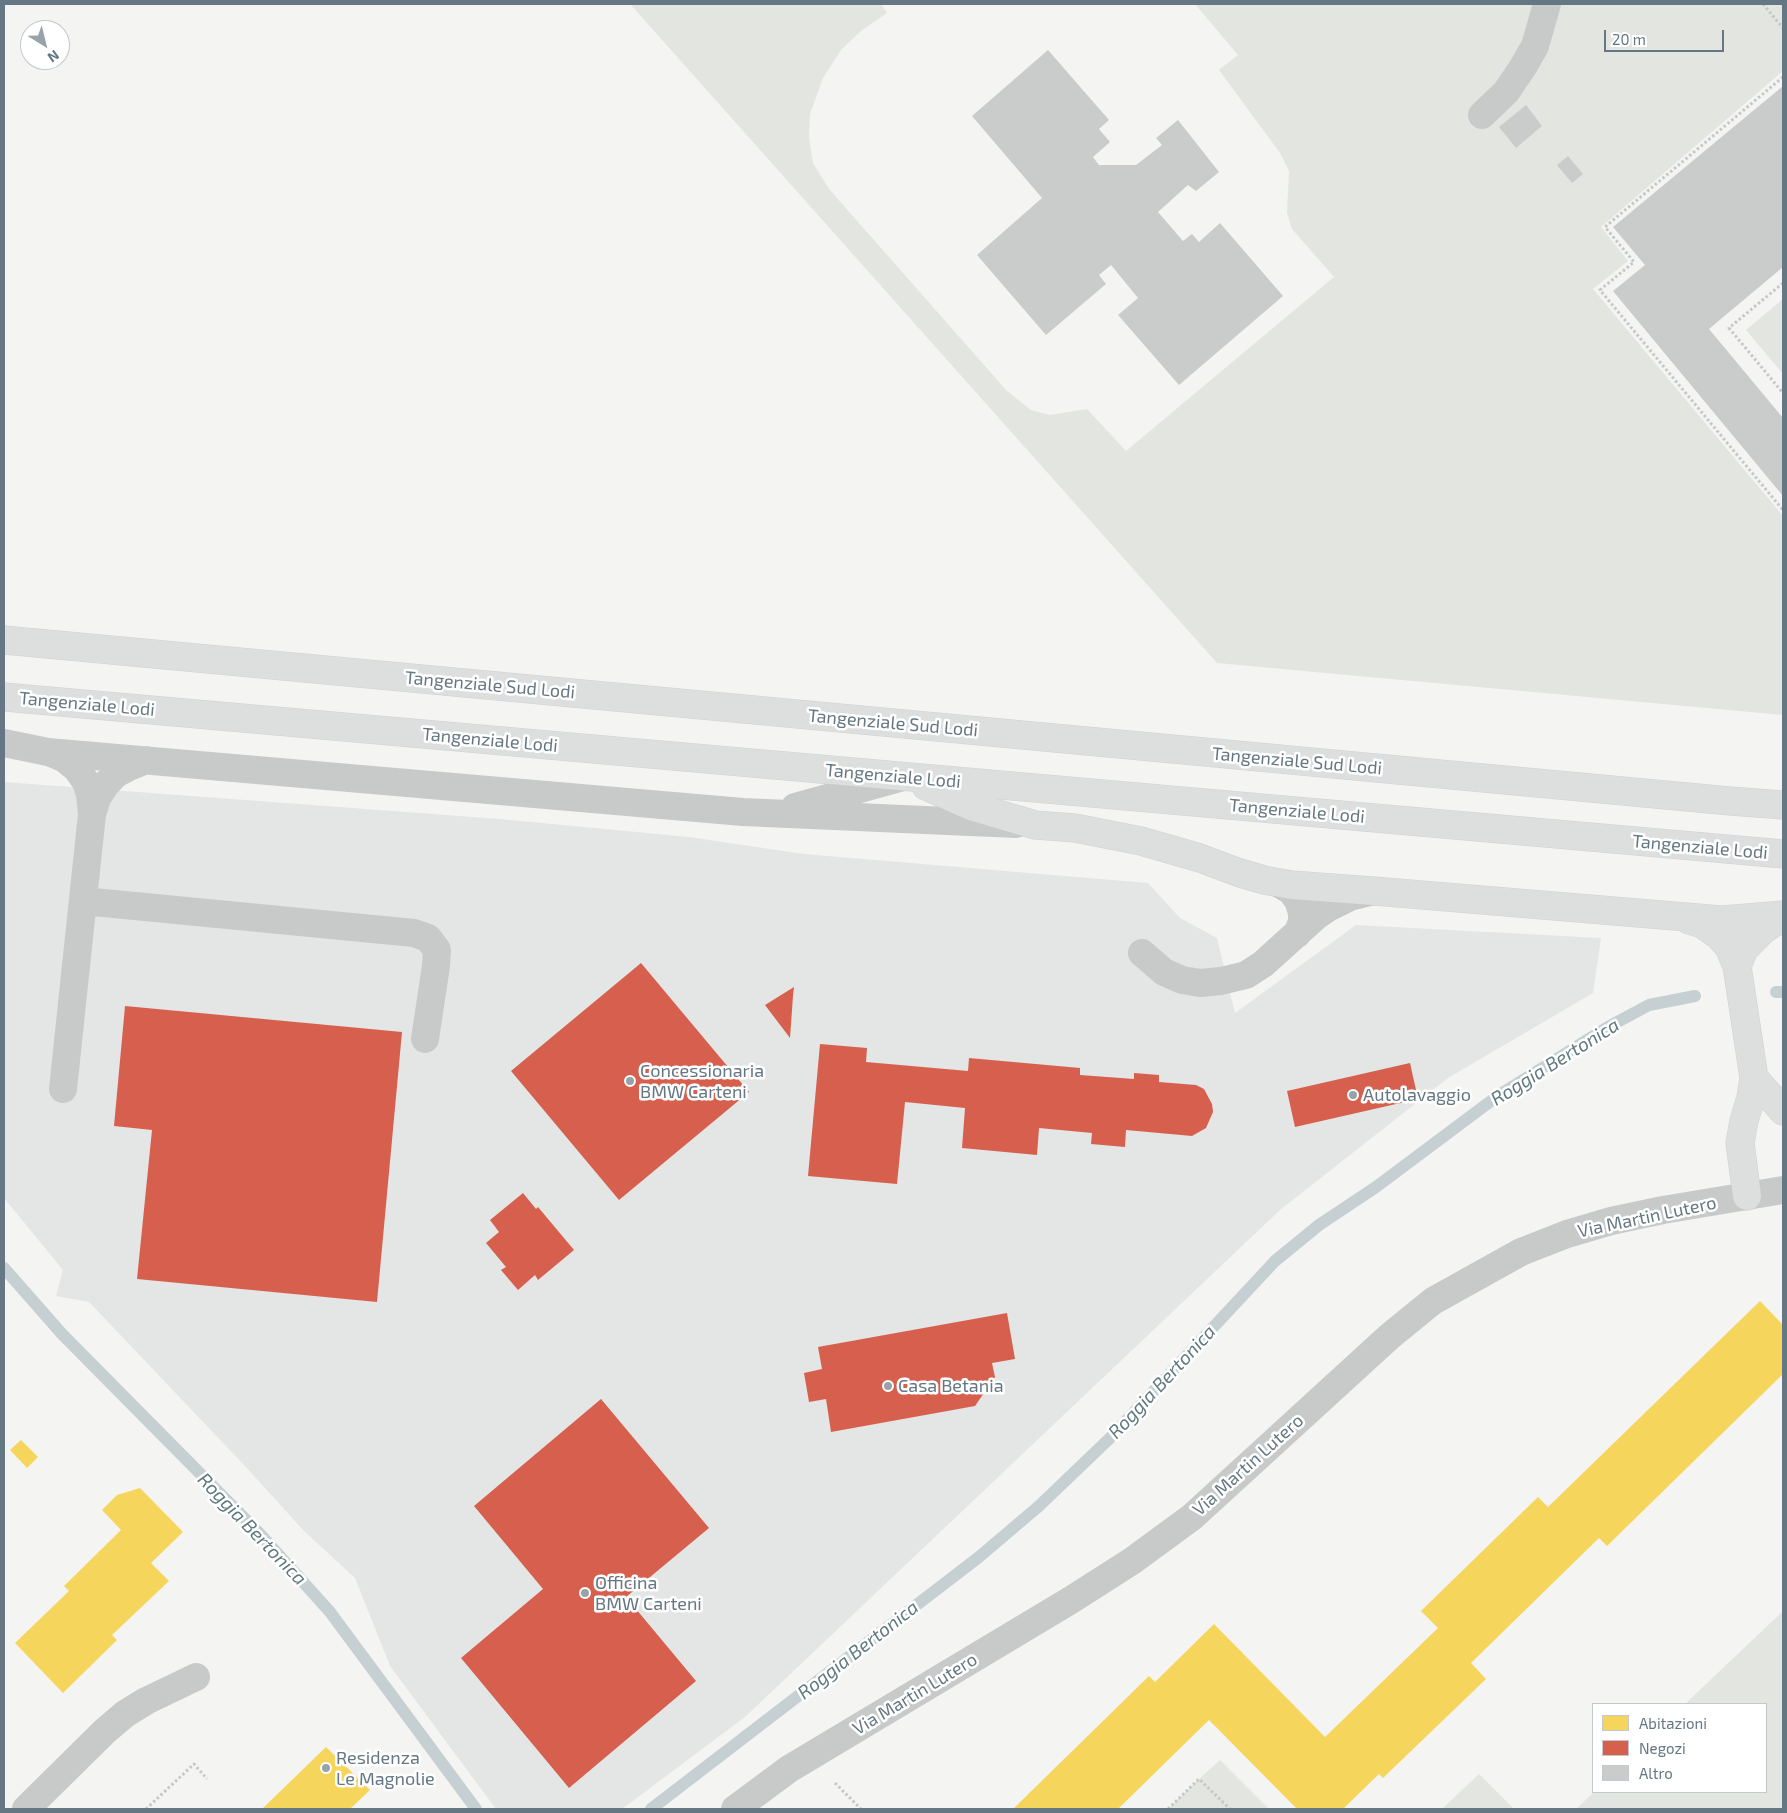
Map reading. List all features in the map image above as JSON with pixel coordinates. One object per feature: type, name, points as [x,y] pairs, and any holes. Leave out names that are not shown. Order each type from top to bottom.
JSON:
[{"type":"highway","name":"Tangenziale Sud Lodi","points":[[4,640],[1783,805]]},
{"type":"highway","name":"Tangenziale Lodi","points":[[4,697],[1783,854]]},
{"type":"highway","points":[[904,777],[971,806],[1035,825],[1075,828],[1141,841],[1200,858],[1237,872],[1292,885],[1722,920],[1783,916]]},
{"type":"highway","points":[[1730,801],[1783,791]]},
{"type":"highway","points":[[1679,916],[1702,924],[1718,935],[1728,947],[1737,966],[1754,1078],[1740,1143],[1747,1196]]},
{"type":"highway","points":[[1737,966],[1744,949],[1763,930],[1783,916]]},
{"type":"highway","points":[[1754,1078],[1783,1111]]},
{"type":"street","points":[[1482,115],[1506,92],[1523,67],[1535,46],[1547,4]]},
{"type":"street","points":[[4,743],[48,752],[769,814],[1035,825]]},
{"type":"street","points":[[48,752],[65,759],[78,769],[86,782],[90,794],[92,814],[63,1089]]},
{"type":"street","points":[[92,814],[106,784],[122,771],[146,760]]},
{"type":"street","points":[[769,814],[904,777]]},
{"type":"street","points":[[1276,882],[1290,890],[1298,900],[1302,913],[1302,922],[1297,934]]},
{"type":"street","points":[[1142,953],[1164,972],[1182,980],[1200,983],[1221,981],[1246,975],[1263,964],[1328,908],[1350,897],[1374,891]]},
{"type":"street","points":[[83,901],[414,933],[428,938],[436,950],[436,966],[425,1039]]},
{"type":"street","name":"Via Martin Lutero","points":[[735,1809],[789,1769],[1071,1600],[1132,1561],[1192,1517],[1390,1336],[1433,1301],[1521,1252],[1567,1234],[1620,1219],[1783,1190]]},
{"type":"street","points":[[26,1809],[105,1731],[125,1714],[146,1701],[196,1677]]},
{"type":"path","points":[[1763,4],[1783,28]]},
{"type":"path","points":[[1783,77],[1605,227],[1634,262],[1600,290],[1783,510]]},
{"type":"path","points":[[1783,283],[1729,328],[1783,393]]},
{"type":"path","points":[[146,1809],[194,1764],[208,1779]]},
{"type":"path","points":[[1168,1809],[1200,1780],[1230,1809]]},
{"type":"shaded area","points":[[630,4],[881,4],[887,13],[861,31],[841,50],[823,78],[810,114],[809,138],[813,163],[829,189],[1007,391],[1031,410],[1050,415],[1087,409],[1126,451],[1334,277],[1292,229],[1287,213],[1289,171],[1280,153],[1219,70],[1238,55],[1195,4],[1783,4],[1783,71],[1601,227],[1628,261],[1593,289],[1783,516],[1783,715],[1217,663]]},
{"type":"shaded area","points":[[1783,299],[1783,374],[1746,330]]},
{"type":"shaded area","points":[[4,782],[500,819],[689,837],[804,854],[1148,883],[1180,918],[1217,938],[1235,1013],[1356,925],[1601,938],[1593,993],[1448,1078],[1280,1210],[745,1717],[622,1809],[496,1809],[390,1666],[355,1578],[304,1531],[89,1302],[56,1296],[63,1270],[4,1198]]},
{"type":"shaded area","points":[[1783,1611],[1783,1809],[1576,1809],[1593,1793],[1767,1793],[1767,1703],[1686,1703]]},
{"type":"shaded area","points":[[1220,1760],[1269,1809],[1168,1809],[1199,1779]]},
{"type":"shaded area","points":[[1479,1774],[1514,1809],[1442,1809]]},
{"type":"building: Abitazioni","points":[[1760,1301],[1783,1325],[1783,1374],[1607,1546],[1599,1538],[1471,1663],[1486,1679],[1383,1778],[1379,1774],[1343,1809],[1297,1809],[1209,1720],[1118,1809],[1013,1809],[1149,1676],[1155,1682],[1214,1624],[1325,1737],[1438,1628],[1421,1611],[1538,1497],[1548,1507]]},
{"type":"building: Abitazioni","points":[[21,1440],[38,1457],[27,1468],[10,1450]]},
{"type":"building: Abitazioni","points":[[140,1488],[183,1532],[151,1563],[169,1581],[112,1635],[117,1640],[63,1693],[15,1643],[69,1591],[64,1586],[121,1530],[102,1510],[117,1495]]},
{"type":"building: Abitazioni","name":"Residenza Le Magnolie","points":[[326,1747],[370,1790],[350,1809],[262,1809]]},
{"type":"building: Negozi","name":"Concessionaria BMW Carteni","points":[[641,963],[749,1092],[619,1200],[511,1071]]},
{"type":"building: Negozi","points":[[794,987],[793,996],[790,1038],[765,1005]]},
{"type":"building: Negozi","points":[[125,1006],[402,1032],[377,1302],[137,1279],[152,1130],[114,1126]]},
{"type":"building: Negozi","points":[[820,1044],[867,1048],[866,1062],[968,1071],[969,1058],[1080,1068],[1080,1075],[1134,1079],[1134,1073],[1159,1075],[1159,1082],[1196,1085],[1204,1089],[1212,1104],[1213,1112],[1206,1128],[1192,1136],[1126,1130],[1125,1147],[1091,1144],[1092,1133],[1039,1128],[1037,1155],[962,1148],[965,1108],[905,1102],[897,1184],[808,1176]]},
{"type":"building: Negozi","name":"Autolavaggio","points":[[1410,1063],[1418,1099],[1295,1127],[1287,1091]]},
{"type":"building: Negozi","points":[[523,1193],[536,1209],[538,1207],[574,1250],[538,1280],[535,1275],[518,1290],[501,1270],[506,1267],[486,1243],[499,1232],[490,1220]]},
{"type":"building: Negozi","name":"Casa Betania","points":[[1007,1313],[1015,1359],[992,1363],[995,1377],[975,1406],[831,1432],[826,1399],[809,1402],[804,1373],[822,1369],[818,1347]]},
{"type":"building: Negozi","name":"Officina BMW Carteni","points":[[601,1399],[709,1528],[626,1597],[696,1681],[569,1788],[461,1658],[543,1589],[474,1506]]},
{"type":"building: Altro","points":[[1048,50],[1109,120],[1099,129],[1110,142],[1093,157],[1099,165],[1136,165],[1162,145],[1156,138],[1178,120],[1219,172],[1196,191],[1188,185],[1158,212],[1183,241],[1192,234],[1199,242],[1220,223],[1283,296],[1179,385],[1118,315],[1138,298],[1111,265],[1099,275],[1106,284],[1046,335],[977,255],[1042,198],[972,116]]},
{"type":"building: Altro","points":[[1783,86],[1783,267],[1709,329],[1783,418],[1783,496],[1613,291],[1645,265],[1613,227]]},
{"type":"building: Altro","points":[[1526,105],[1542,126],[1516,148],[1499,127]]},
{"type":"building: Altro","points":[[1568,156],[1583,174],[1572,183],[1557,165]]},
{"type":"waterway","name":"Roggia Bertonica","points":[[1776,992],[1783,992]]},
{"type":"waterway","name":"Roggia Bertonica","points":[[651,1809],[979,1557],[1039,1506],[1109,1439],[1275,1261],[1319,1225],[1376,1187],[1499,1095],[1608,1027],[1649,1005],[1695,996]]},
{"type":"waterway","name":"Roggia Bertonica","points":[[4,1268],[62,1334],[260,1534],[330,1612],[476,1809]]},
{"type":"place","name":"Concessionaria BMW Carteni","points":[[630,1081]]},
{"type":"place","name":"Autolavaggio","points":[[1353,1095]]},
{"type":"place","name":"Casa Betania","points":[[888,1386]]},
{"type":"place","name":"Officina BMW Carteni","points":[[585,1593]]},
{"type":"place","name":"Residenza Le Magnolie","points":[[326,1768]]}]
